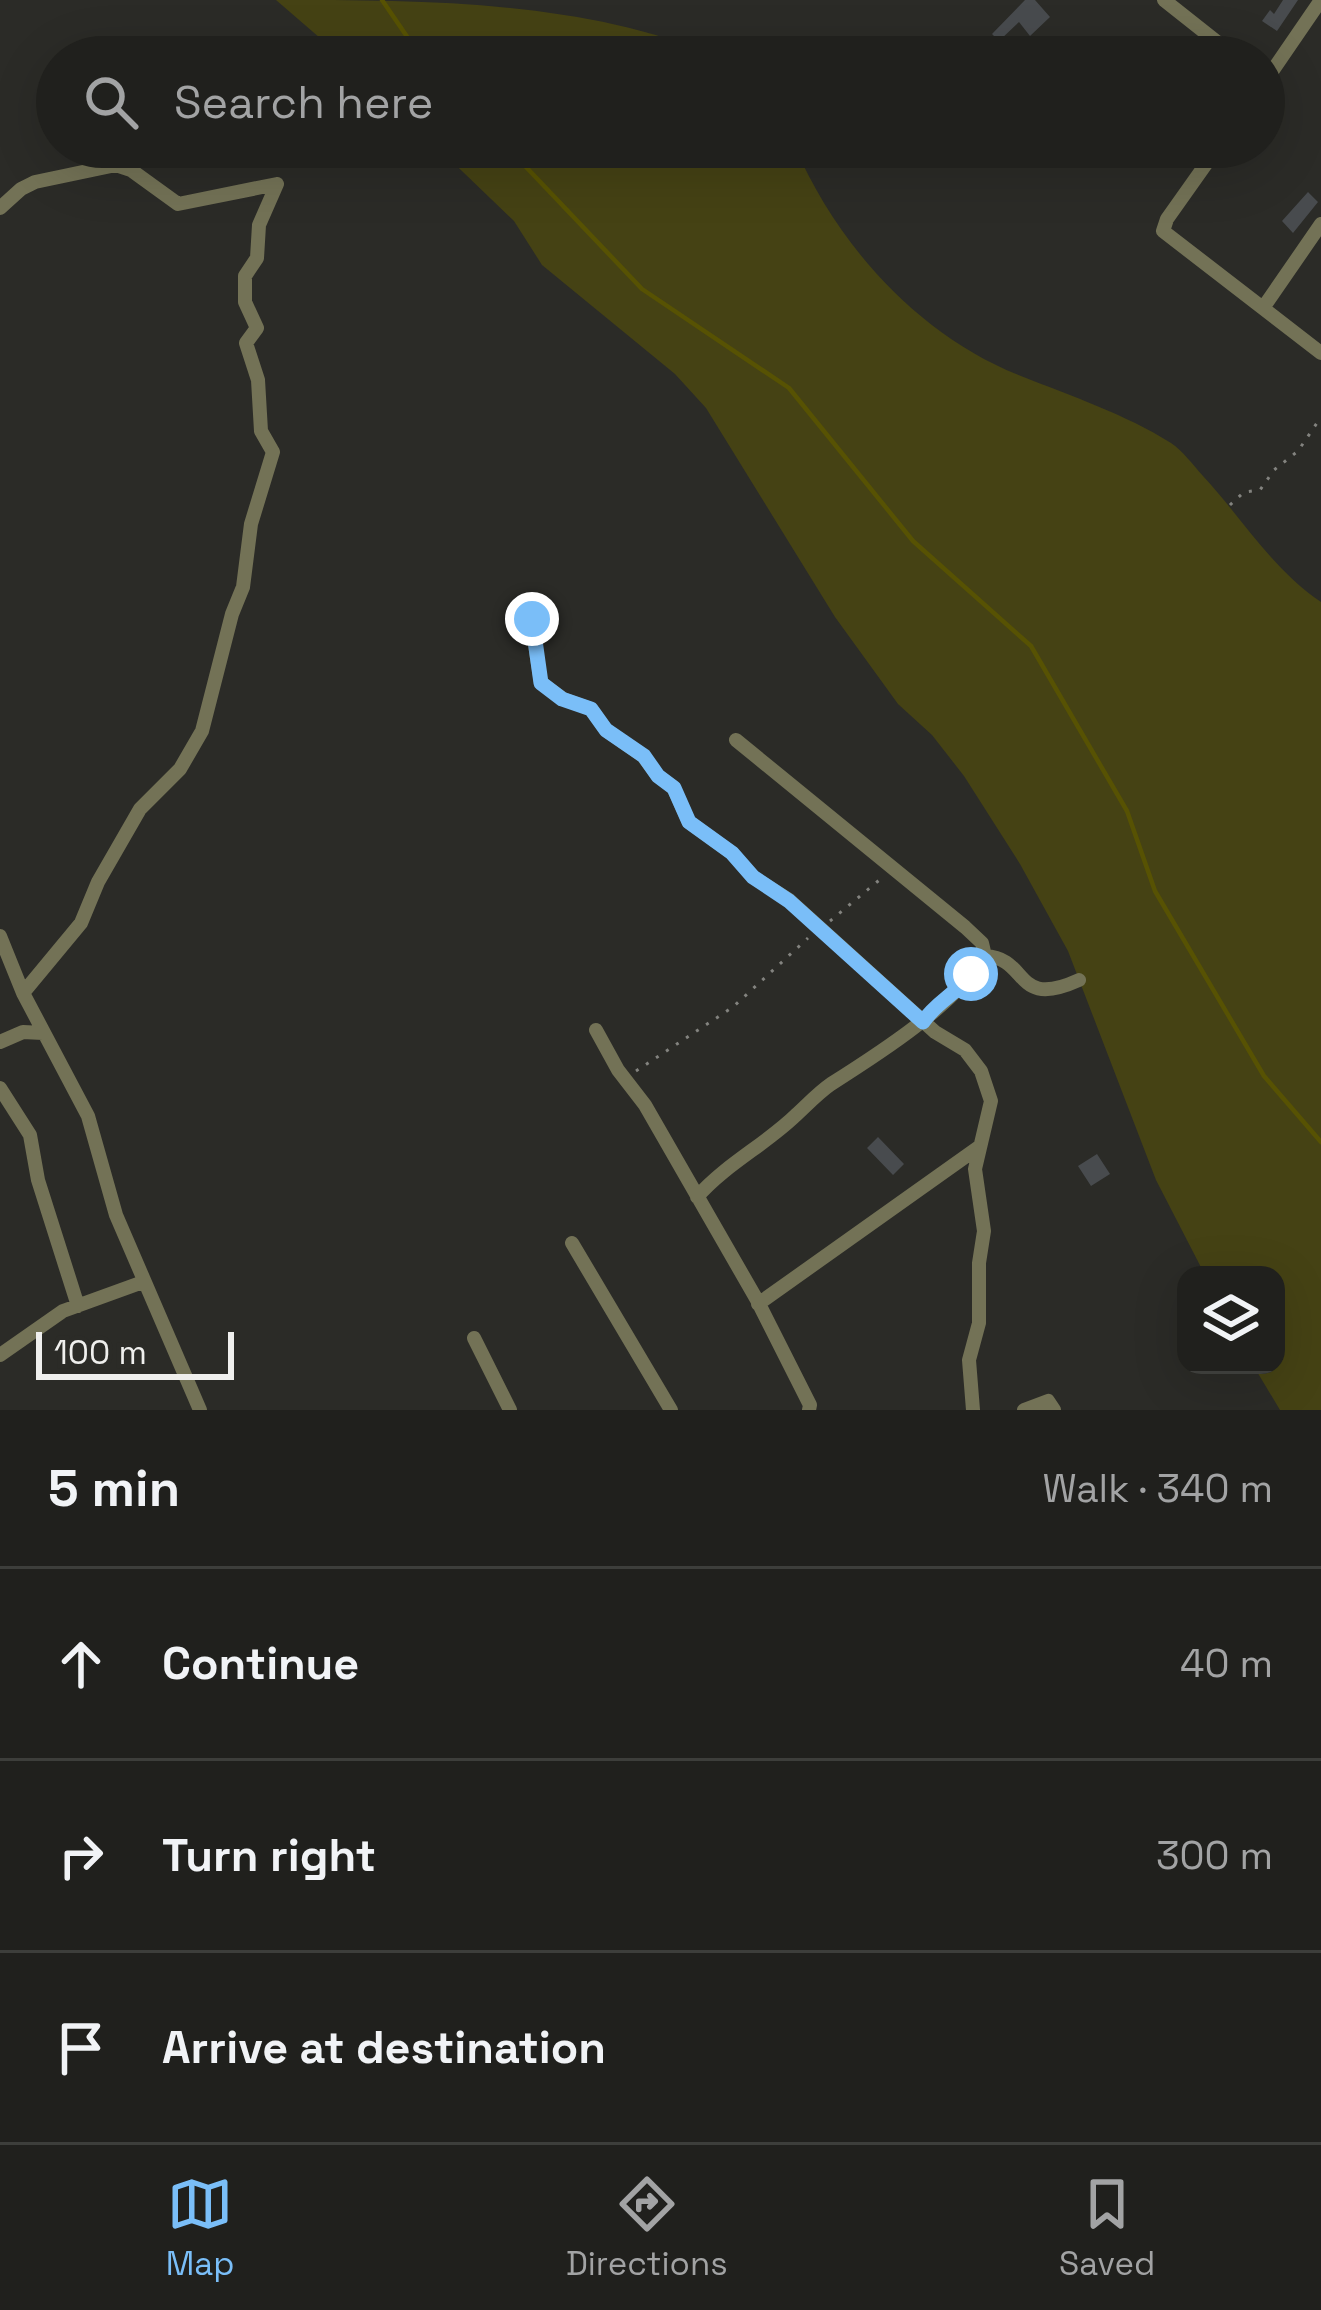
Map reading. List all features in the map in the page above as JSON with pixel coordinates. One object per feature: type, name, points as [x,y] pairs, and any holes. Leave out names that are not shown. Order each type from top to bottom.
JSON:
[{"type":"street","points":[[1164,0],[1209,36]]},
{"type":"street","points":[[1285,51],[1321,0]]},
{"type":"street","points":[[0,208],[35,182],[102,168]]},
{"type":"street","points":[[23,993],[81,923],[98,882],[140,809],[192,752],[211,709],[232,614],[245,580],[251,524],[273,452],[258,418],[258,380],[246,343],[257,328],[244,291],[246,273],[257,258],[264,207],[277,187],[237,189],[178,204],[124,168]]},
{"type":"street","points":[[1203,168],[1166,219],[1163,231],[1321,353]]},
{"type":"street","points":[[1263,308],[1321,224]]},
{"type":"street","points":[[528,602],[541,683],[562,699],[591,709],[606,730],[644,756],[674,788],[689,822],[789,901],[923,1022],[965,1050],[981,1071],[991,1116],[980,1147],[976,1186],[984,1231],[979,1263],[980,1323],[969,1360],[973,1410]]},
{"type":"street","points":[[736,740],[965,927],[982,943],[986,956]]},
{"type":"street","points":[[0,936],[23,993],[88,1117],[116,1215],[200,1410]]},
{"type":"street","points":[[986,956],[998,956],[1020,980],[1039,990],[1058,989],[1079,980]]},
{"type":"street","points":[[697,1197],[717,1174],[832,1084],[923,1022],[939,1003],[963,987],[986,956]]},
{"type":"street","points":[[596,1030],[645,1105],[815,1408]]},
{"type":"street","points":[[0,1042],[23,1032],[44,1033]]},
{"type":"street","points":[[0,1088],[30,1135],[38,1180],[78,1306]]},
{"type":"street","points":[[758,1304],[980,1147]]},
{"type":"street","points":[[572,1243],[671,1410]]},
{"type":"street","points":[[0,1355],[63,1311],[142,1282]]},
{"type":"street","points":[[474,1338],[510,1410]]},
{"type":"street","points":[[1024,1410],[1048,1401],[1054,1410]]},
{"type":"path","points":[[1230,505],[1244,492],[1260,490],[1274,470],[1298,452],[1321,417]]},
{"type":"path","points":[[625,1079],[733,1007],[818,929],[894,870]]},
{"type":"shaded area","points":[[276,0],[502,7],[658,36],[318,36]]},
{"type":"shaded area","points":[[459,168],[805,168],[859,252],[916,312],[984,359],[1117,414],[1171,443],[1272,559],[1321,602],[1321,1410],[1280,1410],[1258,1374],[1285,1374],[1285,1266],[1200,1266],[1156,1180],[1068,951],[964,776],[932,735],[898,704],[835,617],[706,408],[675,374],[542,265],[514,221]]},
{"type":"building","points":[[1025,0],[1035,0],[1050,17],[1030,36],[1019,22],[1004,36],[992,34]]},
{"type":"building","points":[[1283,0],[1298,0],[1277,31],[1262,21]]},
{"type":"building","points":[[1308,192],[1318,202],[1293,233],[1282,221]]},
{"type":"building","points":[[878,1137],[904,1164],[893,1175],[867,1148]]},
{"type":"building","points":[[1097,1154],[1110,1174],[1091,1186],[1078,1166]]},
{"type":"waterway","points":[[382,0],[407,36]]},
{"type":"waterway","points":[[527,168],[642,289],[789,388],[913,541],[1031,646],[1127,811],[1155,891],[1264,1076],[1321,1142]]},
{"type":"route","points":[[532,619],[541,683],[562,699],[591,709],[606,730],[644,756],[674,788],[689,822],[799,909],[923,1022],[971,974]]}]
